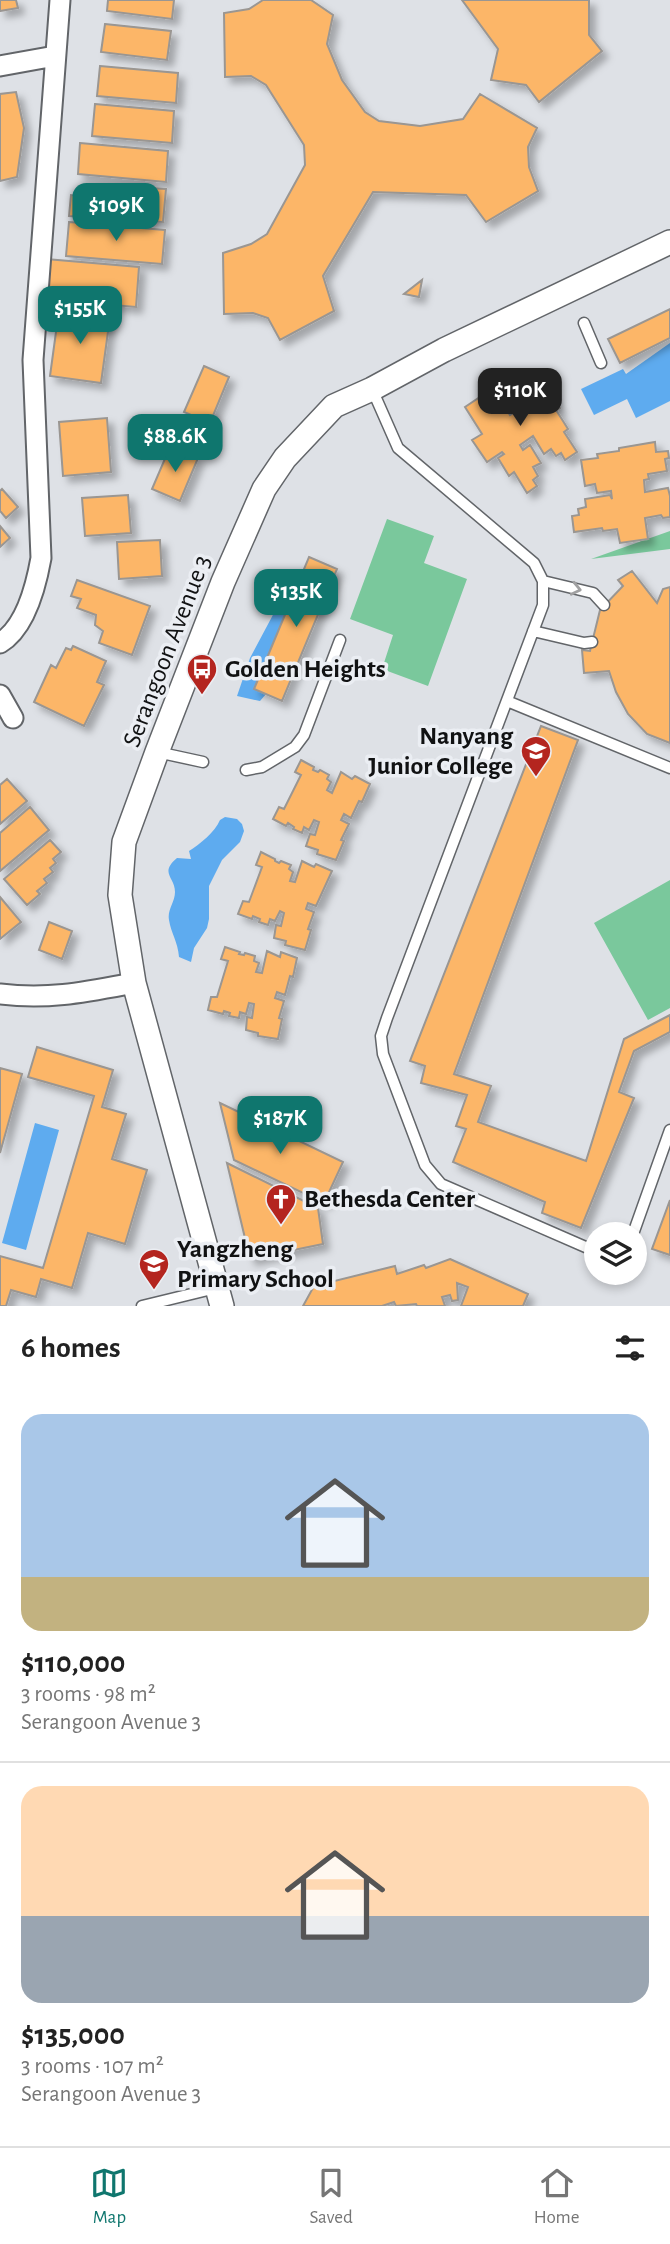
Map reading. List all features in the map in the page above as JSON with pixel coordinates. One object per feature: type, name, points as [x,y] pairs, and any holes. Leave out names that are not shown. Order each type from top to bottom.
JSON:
[{"type":"street","points":[[0,643],[12,635],[35,589],[41,558],[33,360],[60,0]]},
{"type":"street","points":[[0,66],[55,56]]},
{"type":"street","name":"Serangoon Avenue 3","points":[[219,1297],[134,983],[120,895],[124,842],[223,582],[264,489],[285,458],[334,405],[372,389],[443,350],[571,293],[670,242]]},
{"type":"street","points":[[0,695],[13,718]]},
{"type":"street","points":[[0,993],[30,998],[77,994],[134,983]]},
{"type":"lane","points":[[584,323],[601,363]]},
{"type":"lane","points":[[372,389],[398,448],[534,563],[543,581],[543,605],[387,1018],[382,1036],[383,1054],[425,1166],[441,1184],[584,1246]]},
{"type":"lane","points":[[543,581],[593,593],[604,605]]},
{"type":"lane","points":[[533,631],[584,643],[592,642]]},
{"type":"lane","points":[[246,770],[262,767],[295,747],[304,735],[340,640]]},
{"type":"lane","points":[[507,701],[670,768]]},
{"type":"lane","points":[[157,752],[203,762]]},
{"type":"lane","points":[[637,1222],[670,1130]]},
{"type":"lane","points":[[142,1306],[219,1297]]},
{"type":"green space","points":[[387,519],[434,536],[424,563],[467,579],[428,686],[382,669],[393,635],[350,619]]},
{"type":"green space","points":[[670,531],[670,549],[591,559]]},
{"type":"green space","points":[[670,880],[670,1008],[648,1020],[594,923]]},
{"type":"water","points":[[670,343],[670,401],[636,418],[627,399],[594,415],[581,389],[623,369],[626,374]]},
{"type":"water","points":[[283,596],[292,598],[254,689],[266,694],[260,701],[237,696],[250,658]]},
{"type":"water","points":[[225,817],[237,819],[244,831],[240,842],[222,860],[209,886],[207,928],[194,948],[191,962],[179,957],[170,925],[169,913],[175,892],[168,871],[177,858],[191,859],[189,851],[207,837]]},
{"type":"water","points":[[35,1123],[59,1130],[26,1250],[2,1243]]},
{"type":"building","points":[[0,0],[16,0],[18,8],[0,11]]},
{"type":"building","points":[[108,0],[174,0],[172,19],[107,11]]},
{"type":"building","points":[[263,0],[311,0],[333,15],[327,44],[342,80],[365,112],[379,121],[420,126],[463,119],[480,94],[537,128],[528,147],[529,167],[538,191],[486,222],[466,195],[373,192],[323,276],[334,311],[280,340],[268,318],[253,313],[224,314],[223,253],[251,244],[267,234],[305,165],[304,145],[266,85],[251,76],[225,77],[224,13],[249,9]]},
{"type":"building","points":[[462,0],[589,0],[589,35],[602,51],[539,102],[526,85],[491,80],[498,49]]},
{"type":"building","points":[[105,24],[171,31],[167,60],[101,52]]},
{"type":"building","points":[[100,66],[178,73],[176,103],[97,96]]},
{"type":"building","points":[[16,92],[24,128],[17,177],[0,181],[0,94]]},
{"type":"building","points":[[95,104],[174,111],[172,143],[92,136]]},
{"type":"building","points":[[80,143],[168,151],[166,182],[78,174]]},
{"type":"building","points":[[89,184],[166,189],[163,222],[69,216],[71,195],[88,197]]},
{"type":"building","points":[[69,222],[165,230],[162,264],[66,256]]},
{"type":"building","points":[[46,259],[139,267],[136,307],[42,299]]},
{"type":"building","points":[[422,280],[419,297],[404,294]]},
{"type":"building","points":[[670,309],[670,338],[620,363],[608,339]]},
{"type":"building","points":[[59,310],[110,317],[101,383],[50,376]]},
{"type":"building","points":[[204,366],[229,377],[210,423],[184,412]]},
{"type":"building","points":[[526,374],[532,384],[541,378],[560,408],[556,410],[568,429],[564,432],[577,452],[565,460],[561,453],[556,456],[551,449],[544,454],[533,436],[520,445],[523,450],[530,445],[541,463],[533,467],[538,476],[533,480],[537,486],[527,493],[514,472],[509,476],[498,458],[504,454],[502,452],[487,462],[472,440],[482,434],[465,407],[489,391],[494,399],[498,396],[510,415],[516,411],[507,397],[512,394],[507,386]]},
{"type":"building","points":[[107,418],[111,472],[63,476],[59,422]]},
{"type":"building","points":[[655,442],[656,452],[668,451],[669,458],[665,459],[667,471],[648,474],[649,479],[644,480],[645,492],[668,488],[670,517],[663,518],[661,515],[645,518],[648,539],[620,543],[617,529],[574,532],[572,516],[579,515],[578,509],[586,507],[585,499],[610,495],[612,499],[611,491],[597,493],[595,484],[585,486],[581,460],[598,458],[597,454],[619,451],[619,448]]},
{"type":"building","points":[[170,447],[198,458],[180,501],[152,489]]},
{"type":"building","points":[[2,489],[18,507],[6,518],[0,511]]},
{"type":"building","points":[[128,495],[131,533],[85,536],[82,498]]},
{"type":"building","points":[[0,526],[10,538],[0,547]]},
{"type":"building","points":[[160,540],[162,576],[119,579],[117,542]]},
{"type":"building","points":[[309,557],[337,569],[282,701],[254,689]]},
{"type":"building","points":[[632,571],[657,603],[663,589],[670,587],[670,743],[647,734],[628,714],[609,671],[584,673],[582,650],[590,651],[600,610],[623,586],[618,580]]},
{"type":"building","points":[[77,580],[150,606],[132,655],[99,643],[103,631],[95,625],[96,615],[77,608],[81,599],[71,596]]},
{"type":"building","points":[[73,646],[106,661],[97,682],[104,685],[84,726],[34,702],[51,665],[56,668],[66,648],[71,650]]},
{"type":"building","points":[[541,726],[578,740],[454,1074],[491,1086],[478,1122],[586,1161],[624,1039],[670,1015],[670,1032],[634,1051],[619,1092],[634,1098],[581,1228],[542,1213],[545,1202],[453,1162],[466,1129],[456,1126],[467,1095],[421,1083],[425,1066],[410,1061]]},
{"type":"building","points":[[301,760],[314,767],[313,770],[329,775],[327,779],[331,782],[327,790],[332,793],[341,772],[352,779],[355,776],[370,784],[351,818],[344,814],[341,820],[349,824],[336,860],[317,854],[318,850],[306,846],[310,834],[315,835],[319,822],[314,820],[309,830],[304,827],[302,833],[288,823],[286,826],[273,819],[279,807],[284,809],[301,775],[295,772]]},
{"type":"building","points":[[7,779],[27,801],[0,824],[0,785]]},
{"type":"building","points":[[30,807],[49,830],[0,871],[0,833]]},
{"type":"building","points":[[50,840],[61,852],[53,859],[56,863],[50,868],[53,872],[44,879],[47,883],[37,891],[40,894],[27,905],[4,879]]},
{"type":"building","points":[[261,852],[279,863],[281,861],[291,865],[289,869],[293,872],[290,881],[295,882],[302,861],[332,871],[316,906],[308,903],[306,909],[314,912],[305,950],[285,945],[286,941],[274,938],[276,925],[281,926],[284,913],[280,911],[275,921],[270,919],[268,925],[253,916],[252,919],[238,914],[243,901],[249,902],[262,867],[256,865]]},
{"type":"building","points":[[0,897],[21,922],[0,939]]},
{"type":"building","points":[[49,922],[72,931],[62,959],[39,950]]},
{"type":"building","points":[[225,947],[240,952],[239,954],[255,956],[254,961],[259,963],[256,972],[262,973],[267,951],[280,957],[281,952],[297,958],[285,995],[277,992],[275,998],[284,1001],[279,1018],[282,1019],[278,1039],[258,1036],[258,1033],[246,1030],[247,1017],[252,1018],[254,1004],[249,1003],[246,1014],[240,1012],[239,1018],[229,1016],[230,1013],[224,1011],[223,1014],[208,1010],[211,997],[217,997],[228,961],[221,959]]},
{"type":"building","points":[[37,1047],[113,1070],[102,1107],[126,1114],[112,1159],[147,1170],[125,1244],[88,1233],[72,1288],[41,1279],[36,1297],[11,1290],[6,1306],[0,1306],[0,1256],[43,1268],[94,1096],[28,1077]]},
{"type":"building","points":[[0,1068],[22,1074],[0,1153]]},
{"type":"building","points":[[220,1103],[343,1162],[324,1203],[234,1160]]},
{"type":"building","name":"Bethesda Center","points":[[227,1163],[318,1208],[323,1244],[250,1259]]},
{"type":"building","points":[[670,1200],[670,1255],[652,1249]]},
{"type":"building","points":[[450,1259],[528,1294],[523,1306],[461,1306],[468,1287],[457,1283],[458,1300],[452,1301],[450,1295],[442,1297],[445,1306],[396,1306],[394,1302],[382,1306],[303,1306],[314,1286],[395,1266],[397,1274],[424,1265],[426,1268]]},
{"type":"place","name":"Golden Heights","points":[[202,696]]},
{"type":"place","name":"Nanyang Junior College","points":[[536,778]]},
{"type":"place","name":"Bethesda Center","points":[[281,1226]]},
{"type":"place","name":"Yangzheng Primary School","points":[[154,1291]]}]
